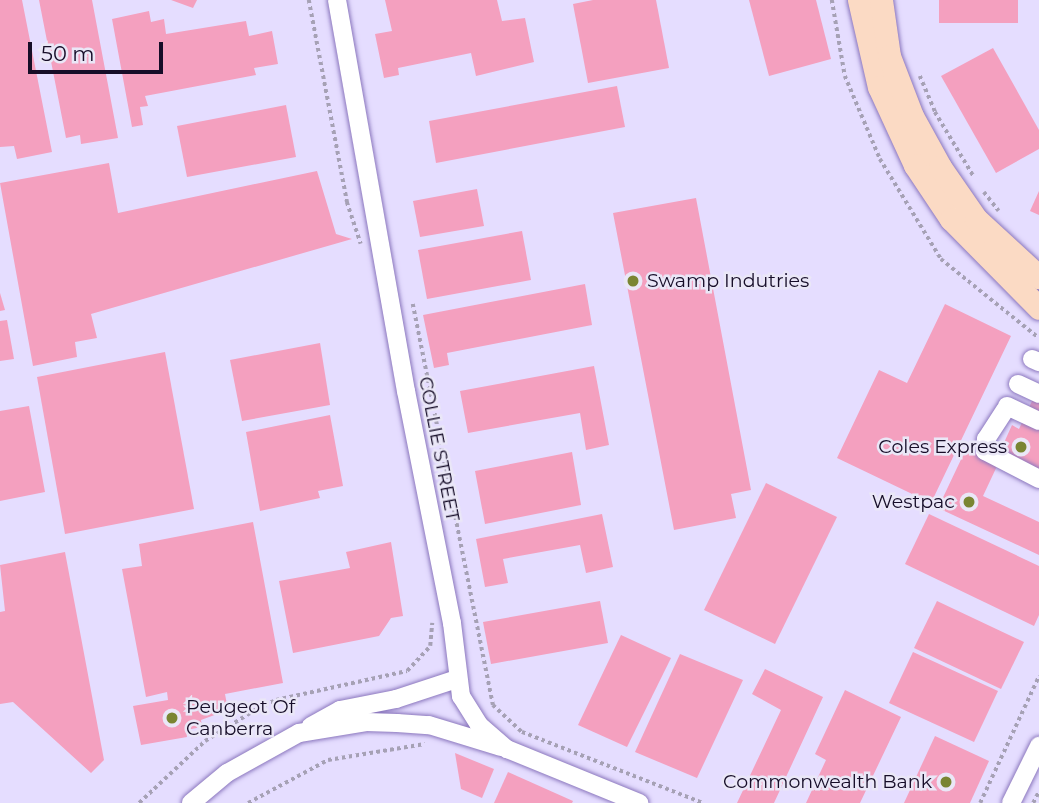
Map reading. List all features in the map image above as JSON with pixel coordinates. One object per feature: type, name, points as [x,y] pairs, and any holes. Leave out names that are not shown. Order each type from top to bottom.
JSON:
[{"type":"main road","points":[[859,0],[879,86],[915,165],[959,229],[1039,308]]},
{"type":"main road","points":[[881,0],[889,56],[912,116],[940,167],[976,219],[1039,277]]},
{"type":"street","name":"COLLIE STREET","points":[[337,0],[405,391],[452,623],[461,696],[479,725],[507,749],[639,803]]},
{"type":"street","points":[[1018,384],[1039,394]]},
{"type":"street","points":[[1039,421],[1006,408],[986,439],[985,451],[1039,479]]},
{"type":"street","points":[[191,803],[227,773],[340,710],[396,699],[457,679]]},
{"type":"street","points":[[299,733],[366,722],[429,725],[507,749]]},
{"type":"street","points":[[1011,803],[1039,746]]},
{"type":"path","points":[[309,0],[347,201],[361,247]]},
{"type":"path","points":[[919,74],[942,123],[1002,214]]},
{"type":"path","points":[[413,304],[493,705],[522,733],[703,803]]},
{"type":"path","points":[[139,803],[205,741],[267,704],[407,671],[430,646],[432,618]]},
{"type":"path","points":[[980,803],[1039,676]]},
{"type":"path","points":[[248,803],[328,760],[430,744]]},
{"type":"path","points":[[1033,803],[1039,791]]},
{"type":"shaded area","points":[[0,0],[1039,0],[1039,803],[0,803]]},
{"type":"building","points":[[0,0],[22,0],[52,152],[17,159],[14,146],[0,147]]},
{"type":"building","points":[[39,0],[92,0],[118,138],[81,144],[80,135],[66,138]]},
{"type":"building","points":[[171,0],[197,0],[193,8]]},
{"type":"building","points":[[385,0],[497,0],[502,21],[525,18],[534,62],[476,76],[471,53],[398,68],[399,75],[384,78],[375,34],[392,31]]},
{"type":"building","points":[[593,0],[656,0],[669,68],[588,83],[573,4]]},
{"type":"building","points":[[749,0],[816,0],[831,59],[769,76]]},
{"type":"building","points":[[939,0],[1018,0],[1018,23],[939,23]]},
{"type":"building","points":[[149,11],[151,22],[164,19],[166,34],[246,21],[249,36],[272,31],[278,64],[254,68],[256,75],[145,96],[148,106],[140,107],[143,125],[132,127],[112,19]]},
{"type":"building","points":[[993,48],[1039,130],[1039,149],[996,173],[941,76]]},
{"type":"building","points":[[617,86],[625,127],[436,163],[429,121]]},
{"type":"building","points":[[286,105],[296,157],[187,177],[177,126]]},
{"type":"building","points":[[109,163],[118,213],[317,171],[336,234],[352,239],[91,314],[97,338],[75,342],[77,357],[33,366],[0,183]]},
{"type":"building","points":[[477,189],[484,226],[420,237],[413,201]]},
{"type":"building","points":[[1039,191],[1039,215],[1030,211]]},
{"type":"building","points":[[696,198],[751,490],[731,494],[736,518],[674,530],[613,213]]},
{"type":"building","points":[[522,231],[531,280],[427,299],[418,250]]},
{"type":"building","points":[[585,284],[592,325],[447,353],[449,365],[434,368],[423,315]]},
{"type":"building","points":[[0,293],[5,310],[0,311]]},
{"type":"building","points":[[945,304],[1011,336],[931,503],[837,458],[879,370],[907,383]]},
{"type":"building","points":[[7,320],[14,359],[0,361],[0,321]]},
{"type":"building","points":[[320,343],[330,405],[242,421],[230,360]]},
{"type":"building","points":[[165,352],[194,509],[65,534],[37,377]]},
{"type":"building","points":[[594,366],[609,445],[586,450],[580,413],[468,433],[460,391]]},
{"type":"building","name":"Coles Express","points":[[1039,386],[1039,475],[998,456],[1012,425],[1019,429]]},
{"type":"building","points":[[29,406],[45,492],[0,501],[0,411]]},
{"type":"building","points":[[330,415],[343,486],[318,491],[320,498],[260,511],[246,432]]},
{"type":"building","name":"Westpac","points":[[966,449],[998,464],[983,496],[1039,522],[1039,555],[938,508]]},
{"type":"building","points":[[572,452],[581,505],[485,524],[475,471]]},
{"type":"building","points":[[766,483],[837,517],[775,644],[704,610]]},
{"type":"building","points":[[602,514],[613,567],[586,573],[580,545],[503,559],[508,583],[485,587],[476,539]]},
{"type":"building","points":[[929,514],[1039,566],[1039,615],[1034,626],[905,564]]},
{"type":"building","points":[[253,522],[283,683],[225,694],[228,710],[201,720],[202,727],[186,730],[187,737],[141,745],[133,706],[168,700],[167,692],[146,697],[122,569],[142,566],[139,544]]},
{"type":"building","points":[[391,542],[403,616],[391,618],[379,636],[293,653],[279,581],[350,568],[346,552]]},
{"type":"building","points":[[65,552],[104,760],[91,773],[13,702],[0,704],[0,612],[5,611],[0,565]]},
{"type":"building","points":[[600,601],[608,643],[491,664],[483,622]]},
{"type":"building","points":[[937,601],[1024,642],[1001,689],[914,648]]},
{"type":"building","points":[[621,635],[671,658],[627,747],[578,725]]},
{"type":"building","points":[[913,652],[998,691],[974,742],[889,703]]},
{"type":"building","points":[[680,654],[743,680],[697,778],[635,752]]},
{"type":"building","points":[[765,669],[823,697],[774,803],[737,803],[781,710],[752,694]]},
{"type":"building","points":[[845,690],[901,717],[860,803],[806,803],[826,760],[815,754]]},
{"type":"building","name":"Commonwealth Bank","points":[[935,736],[989,761],[970,803],[904,803]]},
{"type":"building","points":[[455,753],[494,769],[482,798],[461,789]]},
{"type":"building","points":[[508,772],[573,801],[494,803]]},
{"type":"place","name":"Swamp Indutries","points":[[633,281]]},
{"type":"place","name":"Coles Express","points":[[1021,447]]},
{"type":"place","name":"Westpac","points":[[969,502]]},
{"type":"place","name":"Peugeot Of Canberra","points":[[172,718]]},
{"type":"place","name":"Commonwealth Bank","points":[[946,782]]}]
